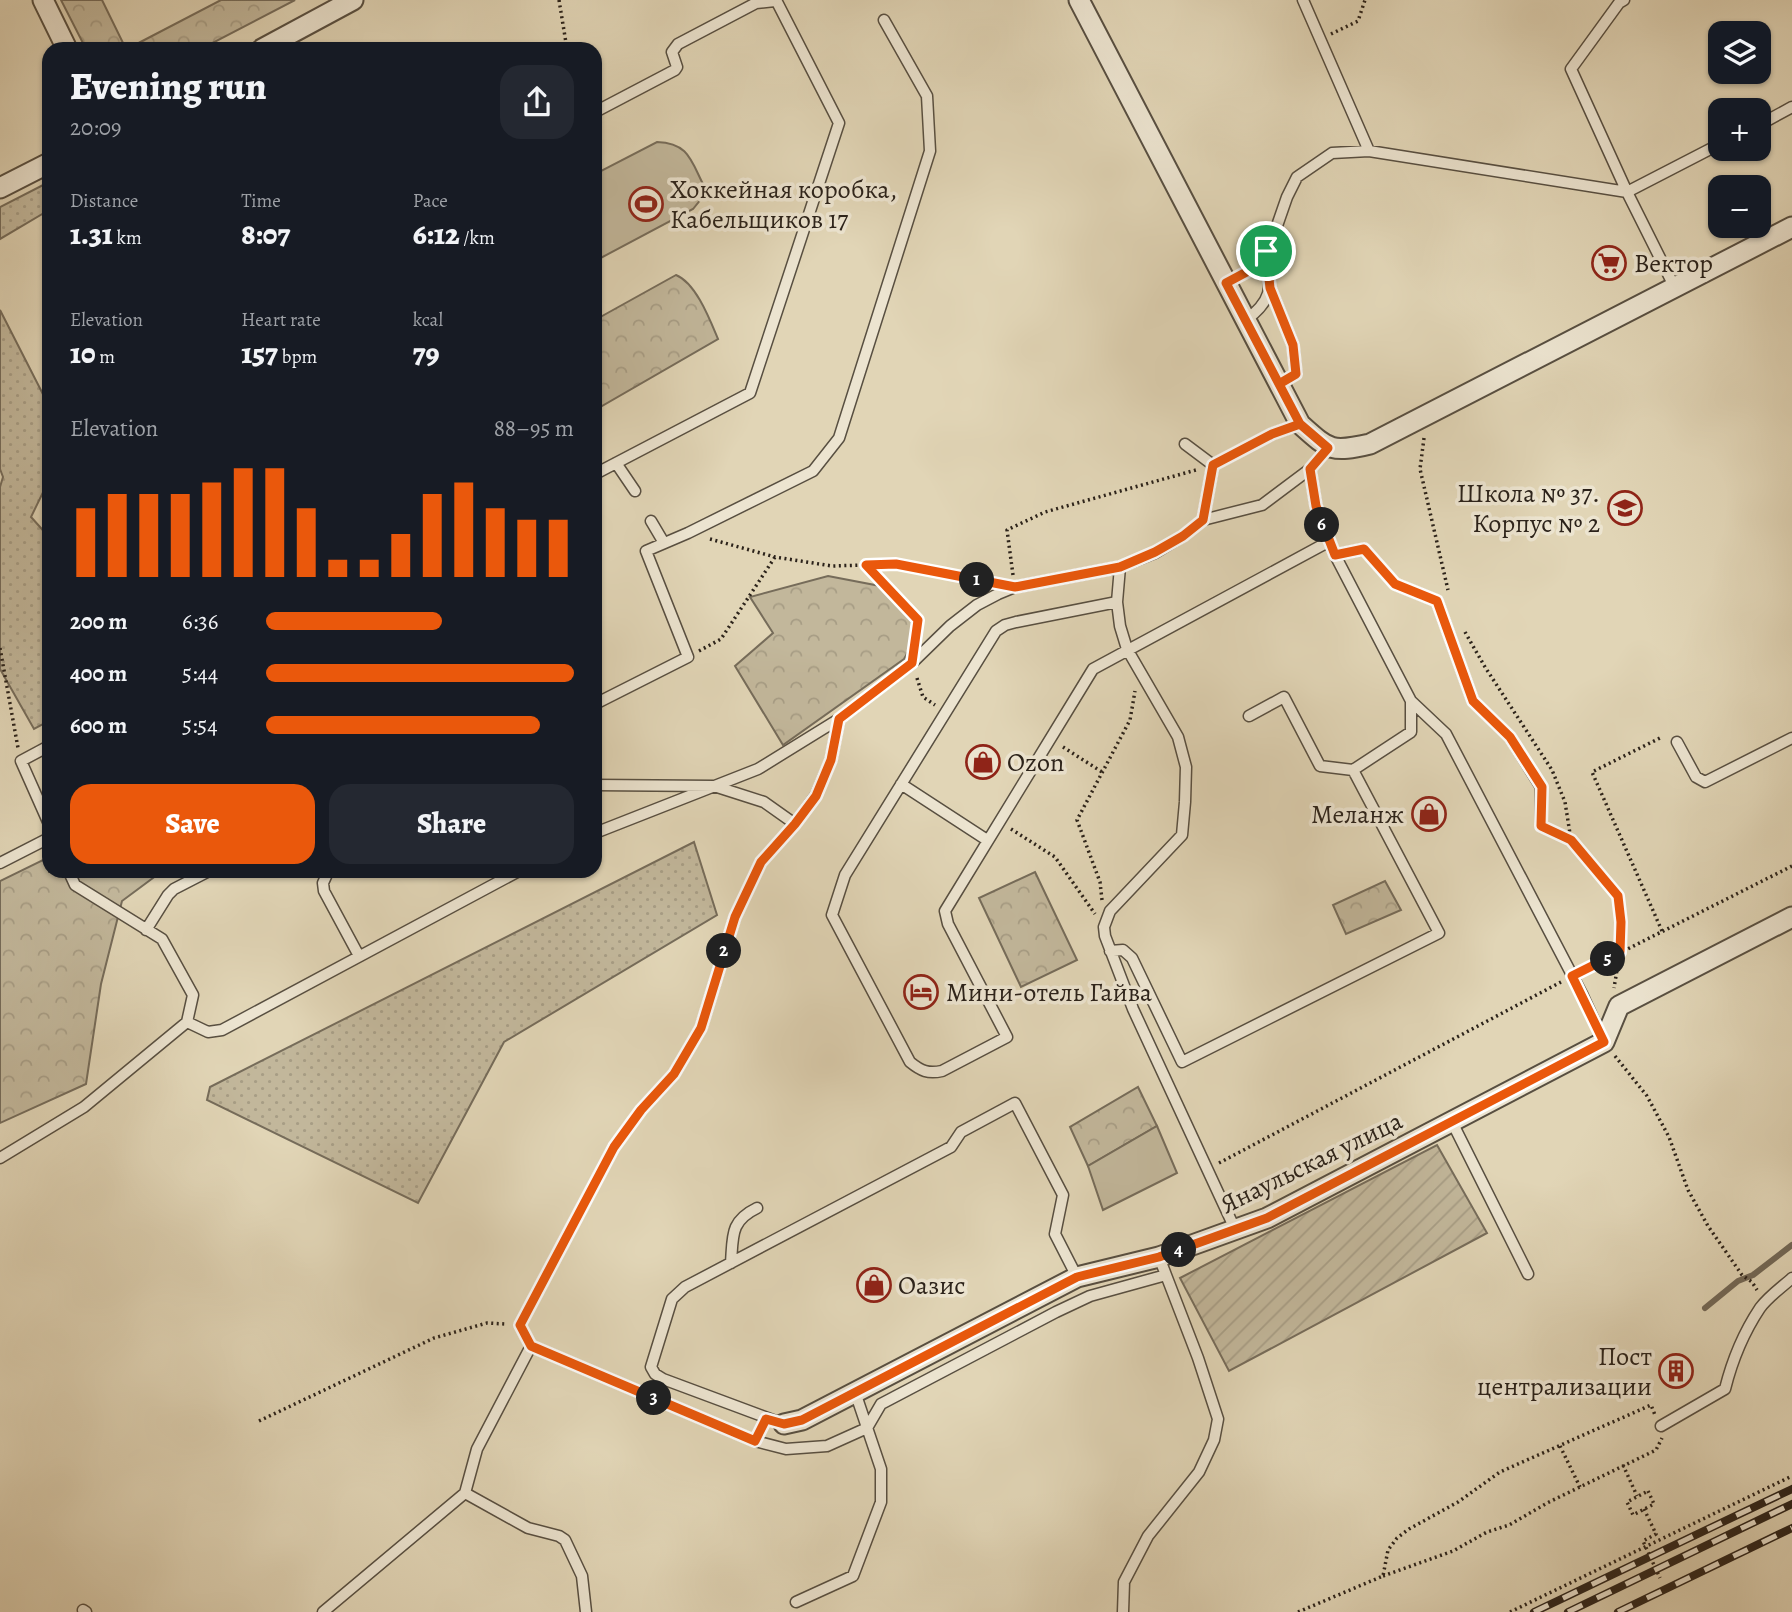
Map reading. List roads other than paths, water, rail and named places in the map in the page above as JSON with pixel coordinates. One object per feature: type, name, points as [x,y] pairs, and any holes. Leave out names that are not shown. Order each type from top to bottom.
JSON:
[{"type":"street","points":[[43,0],[64,42]]},
{"type":"street","points":[[275,42],[352,0]]},
{"type":"street","points":[[1079,0],[1300,424],[1328,448],[1344,450],[1370,444],[1790,232]]},
{"type":"street","points":[[2,181],[42,166]]},
{"type":"street","points":[[1604,1042],[1619,1006],[1792,917]]},
{"type":"street","name":"Янаульская улица","points":[[775,1421],[802,1420],[1077,1277],[1162,1266],[1235,1229],[1267,1218],[1604,1042]]},
{"type":"lane","points":[[602,108],[675,70],[677,67],[672,52],[678,44],[756,4],[776,0],[839,123],[750,393],[602,470]]},
{"type":"lane","points":[[1303,0],[1369,151]]},
{"type":"lane","points":[[1624,0],[1570,69],[1676,288]]},
{"type":"lane","points":[[602,700],[688,657],[646,551],[813,471],[839,438],[930,151],[927,96],[884,20]]},
{"type":"lane","points":[[1771,118],[1792,107]]},
{"type":"lane","points":[[1226,283],[1254,268],[1271,243],[1297,177],[1332,153],[1369,151],[1628,192],[1708,150]]},
{"type":"lane","points":[[1266,251],[1270,288],[1293,345],[1296,374],[1279,384]]},
{"type":"lane","points":[[1245,320],[1262,308],[1270,288]]},
{"type":"lane","points":[[1213,465],[1272,434],[1300,424]]},
{"type":"lane","points":[[1185,443],[1213,465]]},
{"type":"lane","points":[[602,830],[758,769],[839,719],[912,663],[950,626],[977,605],[1015,587],[1120,567],[1155,552],[1183,536],[1203,520],[1262,505],[1310,469],[1328,448]]},
{"type":"lane","points":[[615,463],[635,491]]},
{"type":"lane","points":[[1203,520],[1213,465]]},
{"type":"lane","points":[[1310,469],[1316,506],[1328,542],[1411,701],[1446,734],[1604,1042]]},
{"type":"lane","points":[[651,521],[664,543]]},
{"type":"lane","points":[[1117,602],[1005,625],[996,631],[845,874],[832,915],[910,1062],[920,1070],[932,1073],[942,1071],[1007,1037],[945,917],[948,905],[1093,669],[1328,542]]},
{"type":"lane","points":[[1335,555],[1364,549],[1395,584],[1437,601],[1473,701],[1510,737],[1542,787],[1541,826]]},
{"type":"lane","points":[[1120,567],[1117,602],[1127,649],[1178,737],[1186,767],[1182,835],[1110,911],[1104,927],[1110,951],[1133,1009],[1235,1229]]},
{"type":"lane","points":[[1249,716],[1284,698],[1320,766],[1353,770],[1411,732],[1411,701]]},
{"type":"lane","points":[[839,719],[831,760],[816,796],[761,862],[735,917],[701,1028],[674,1074],[641,1110],[614,1147],[520,1325],[531,1346],[755,1441],[786,1449],[827,1447],[867,1428],[881,1404],[1056,1312],[1162,1266],[1198,1358],[1218,1419],[1214,1440],[1199,1472],[1148,1536],[1124,1582],[1123,1612]]},
{"type":"lane","points":[[1677,742],[1696,777],[1705,782],[1792,738]]},
{"type":"lane","points":[[42,750],[21,761],[42,808]]},
{"type":"lane","points":[[1110,951],[1123,950],[1132,958],[1182,1062],[1439,933],[1353,770]]},
{"type":"lane","points":[[901,784],[987,840]]},
{"type":"lane","points":[[602,785],[714,786],[764,802],[795,824]]},
{"type":"lane","points":[[0,863],[42,842]]},
{"type":"lane","points":[[0,1158],[84,1107],[187,1022],[192,995],[162,939],[75,885],[72,878]]},
{"type":"lane","points":[[146,930],[168,895],[197,878]]},
{"type":"lane","points":[[325,878],[324,891],[359,956]]},
{"type":"lane","points":[[187,1022],[208,1032],[222,1030],[506,878]]},
{"type":"lane","points":[[755,1441],[775,1421],[655,1374],[651,1367],[672,1299],[685,1287],[951,1147],[961,1132],[1016,1103],[1063,1195],[1055,1234],[1077,1277]]},
{"type":"lane","points":[[1452,1122],[1528,1274]]},
{"type":"lane","points":[[731,1263],[733,1231],[743,1215],[757,1208]]},
{"type":"lane","points":[[1661,1426],[1726,1389],[1730,1370],[1741,1344],[1760,1309],[1792,1278]]},
{"type":"lane","points":[[323,1612],[465,1493],[477,1449],[531,1346]]},
{"type":"lane","points":[[796,1602],[853,1576],[881,1502],[881,1469],[855,1392]]},
{"type":"lane","points":[[465,1493],[528,1528],[565,1540],[582,1576],[586,1612]]},
{"type":"waterway","points":[[1705,1308],[1738,1281],[1753,1275],[1792,1245]]},
{"type":"railway","points":[[1534,1612],[1792,1489]]},
{"type":"railway","points":[[1568,1612],[1792,1504]]},
{"type":"railway","points":[[1618,1612],[1792,1528]]},
{"type":"place","name":"Хоккейная коробка, Кабельщиков 17","points":[[646,204]]},
{"type":"place","name":"Вектор","points":[[1609,263]]},
{"type":"place","name":"Школа № 37. Корпус № 2","points":[[1625,508]]},
{"type":"place","name":"Ozon","points":[[983,762]]},
{"type":"place","name":"Меланж","points":[[1429,814]]},
{"type":"place","name":"Мини-отель Гайва","points":[[921,992]]},
{"type":"place","name":"Оазис","points":[[874,1285]]},
{"type":"place","name":"Пост централизации","points":[[1676,1371]]}]
